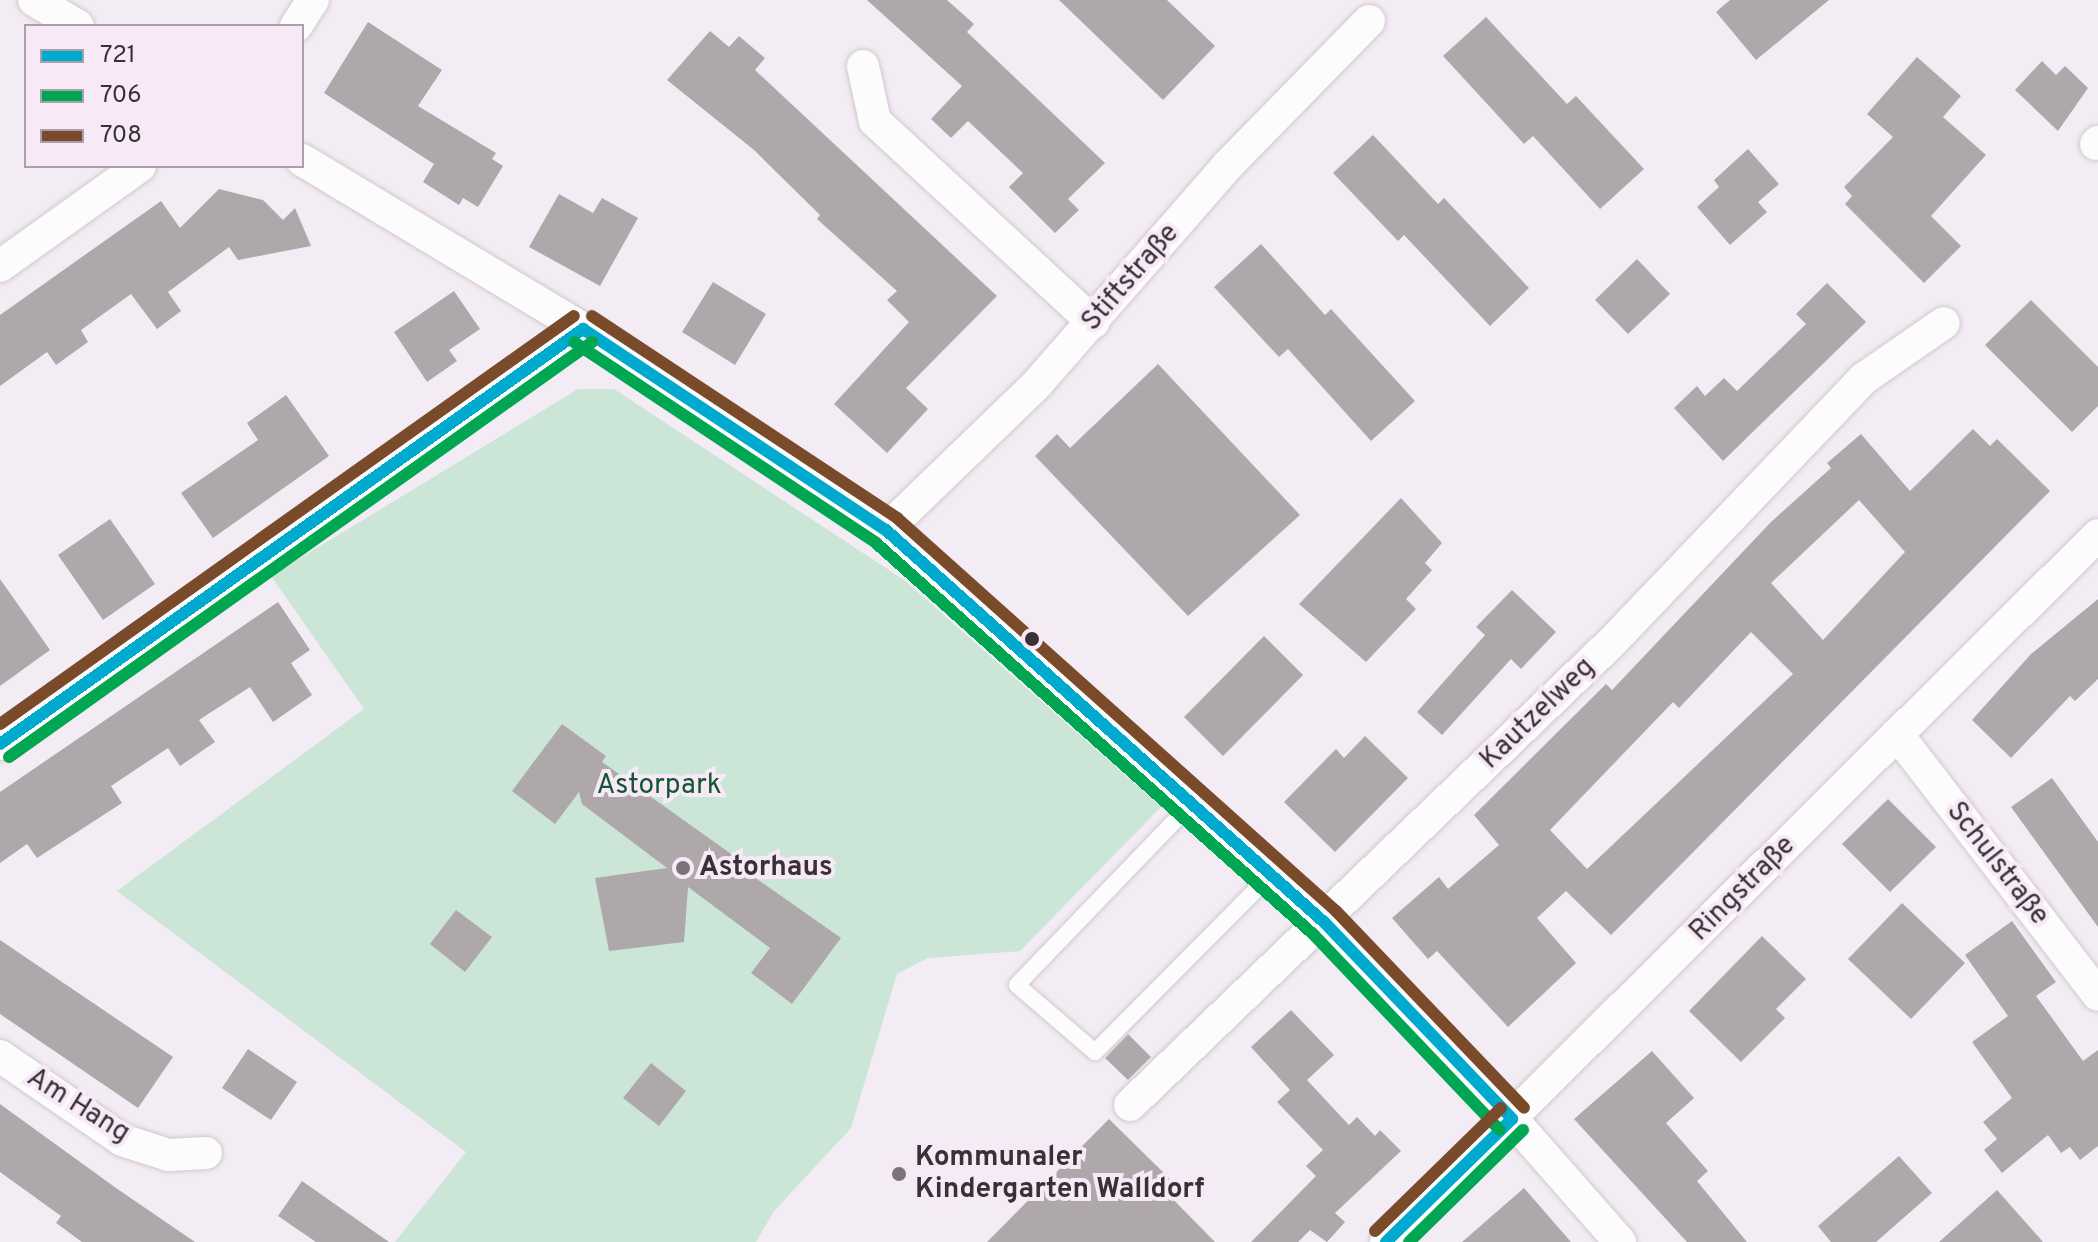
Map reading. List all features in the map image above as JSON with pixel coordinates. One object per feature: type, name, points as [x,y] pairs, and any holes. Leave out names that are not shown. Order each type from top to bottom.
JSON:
[{"type":"street","points":[[34,0],[75,24]]},
{"type":"street","points":[[297,24],[313,0]]},
{"type":"street","name":"Stiftstraße","points":[[886,530],[1093,322],[1227,166],[1369,21]]},
{"type":"street","points":[[863,66],[875,121],[1093,322]]},
{"type":"street","points":[[304,161],[583,329],[886,530],[1325,923],[1512,1119],[1620,1242]]},
{"type":"street","points":[[0,266],[137,168]]},
{"type":"street","name":"Kautzelweg","points":[[1130,1105],[1325,923],[1612,642],[1863,379],[1944,323]]},
{"type":"street","points":[[0,744],[583,329]]},
{"type":"street","name":"Ringstraße","points":[[1386,1242],[2098,535]]},
{"type":"street","name":"Schulstraße","points":[[1897,734],[2098,995]]},
{"type":"street","name":"Am Hang","points":[[0,1056],[122,1140],[169,1155],[206,1153]]},
{"type":"lane","points":[[1192,803],[1017,985],[1095,1052],[1272,874]]},
{"type":"green space","name":"Astorpark","points":[[578,389],[614,389],[904,580],[1161,807],[1020,951],[928,958],[897,974],[851,1128],[774,1211],[756,1242],[395,1242],[466,1152],[117,891],[364,709],[271,576]]},
{"type":"building","points":[[867,0],[947,0],[974,24],[967,32],[1105,163],[1068,199],[1079,210],[1055,233],[1009,187],[1023,173],[968,121],[951,138],[931,119],[962,86]]},
{"type":"building","points":[[1059,0],[1167,0],[1215,46],[1163,100]]},
{"type":"building","points":[[1730,0],[1829,0],[1756,60],[1716,12]]},
{"type":"building","points":[[1486,17],[1567,104],[1576,96],[1644,169],[1600,209],[1533,136],[1524,144],[1443,56]]},
{"type":"building","points":[[368,22],[442,70],[418,106],[496,153],[492,159],[503,166],[478,207],[463,198],[459,205],[423,182],[434,164],[324,93]]},
{"type":"building","points":[[710,31],[729,47],[739,36],[765,58],[755,70],[997,296],[906,388],[928,409],[887,453],[834,404],[909,322],[887,300],[897,291],[817,219],[820,215],[754,150],[667,80]]},
{"type":"building","points":[[1917,57],[1961,96],[1943,117],[1986,155],[1931,216],[1961,246],[1924,283],[1845,204],[1852,196],[1844,187],[1893,137],[1867,114]]},
{"type":"building","points":[[2042,61],[2056,75],[2065,66],[2088,88],[2058,131],[2015,90]]},
{"type":"building","points":[[1373,135],[1438,204],[1444,198],[1529,288],[1490,326],[1404,235],[1398,241],[1333,173]]},
{"type":"building","points":[[1748,149],[1779,184],[1758,202],[1767,212],[1730,245],[1697,207],[1719,187],[1714,180]]},
{"type":"building","points":[[219,189],[263,200],[283,220],[295,208],[311,246],[238,260],[229,247],[168,292],[181,311],[157,329],[131,294],[81,330],[88,342],[56,365],[47,352],[0,386],[0,315],[161,201],[180,228]]},
{"type":"building","points":[[559,194],[593,213],[602,198],[638,218],[600,286],[529,247]]},
{"type":"building","points":[[1261,244],[1325,315],[1331,309],[1415,401],[1371,441],[1288,349],[1279,357],[1214,287]]},
{"type":"building","points":[[1637,259],[1670,294],[1628,334],[1595,300]]},
{"type":"building","points":[[713,282],[766,314],[735,365],[682,332]]},
{"type":"building","points":[[1827,283],[1866,322],[1723,461],[1674,408],[1697,386],[1705,396],[1724,378],[1737,391],[1806,324],[1796,314]]},
{"type":"building","points":[[454,291],[480,329],[449,350],[457,361],[427,382],[394,332]]},
{"type":"building","points":[[2031,300],[2098,367],[2098,406],[2072,432],[1985,345]]},
{"type":"building","points":[[1158,364],[1300,515],[1188,616],[1035,456],[1057,434],[1070,448]]},
{"type":"building","points":[[286,395],[329,456],[213,538],[181,493],[258,440],[247,423]]},
{"type":"building","points":[[1973,429],[1990,446],[1997,439],[2050,491],[1611,935],[1566,891],[1537,918],[1576,963],[1508,1027],[1437,951],[1428,959],[1392,918],[1439,877],[1448,889],[1499,845],[1474,815],[1606,684],[1612,690],[1771,522],[1831,468],[1827,463],[1861,434],[1910,491]],"holes":[[[1859,500],[1905,552],[1823,640],[1771,583]],[[1751,632],[1793,674],[1587,869],[1550,830],[1673,702],[1679,708]]]},
{"type":"building","points":[[1401,498],[1442,543],[1425,563],[1432,570],[1406,599],[1416,609],[1366,662],[1299,604]]},
{"type":"building","points":[[110,519],[155,584],[103,620],[58,555]]},
{"type":"building","points":[[0,579],[50,650],[0,686]]},
{"type":"building","points":[[1512,590],[1556,632],[1521,669],[1511,659],[1442,735],[1417,712],[1485,635],[1476,627]]},
{"type":"building","points":[[2098,599],[2098,679],[2075,701],[2070,696],[2011,758],[1972,720],[2031,654]]},
{"type":"building","points":[[278,602],[310,650],[291,663],[312,695],[273,722],[250,687],[199,720],[215,742],[180,766],[168,748],[111,786],[122,803],[37,858],[27,844],[0,863],[0,792]]},
{"type":"building","points":[[1264,636],[1303,675],[1223,756],[1184,717]]},
{"type":"building","name":"Astorhaus","points":[[562,724],[606,756],[602,762],[734,856],[730,860],[841,938],[792,1004],[751,973],[770,948],[688,887],[684,942],[609,951],[595,878],[667,868],[582,804],[579,792],[555,824],[512,791]]},
{"type":"building","points":[[1365,736],[1408,778],[1335,852],[1284,802],[1336,749],[1344,758]]},
{"type":"building","points":[[2052,778],[2098,842],[2098,927],[2011,807]]},
{"type":"building","points":[[1888,799],[1936,847],[1890,892],[1842,844]]},
{"type":"building","points":[[1902,903],[1965,963],[1911,1019],[1848,959]]},
{"type":"building","points":[[456,910],[492,937],[465,972],[430,944]]},
{"type":"building","points":[[2012,921],[2056,982],[2036,996],[2083,1061],[2098,1050],[2098,1146],[2080,1160],[2070,1147],[2061,1153],[2048,1135],[2002,1173],[1984,1150],[1997,1139],[1983,1122],[2012,1098],[1972,1042],[2008,1016],[1965,955]]},
{"type":"building","points":[[1762,936],[1806,979],[1776,1009],[1785,1018],[1741,1062],[1689,1011]]},
{"type":"building","points":[[0,940],[173,1057],[138,1108],[0,1014]]},
{"type":"building","points":[[1291,1010],[1334,1055],[1307,1080],[1349,1125],[1357,1117],[1375,1136],[1380,1130],[1401,1151],[1335,1213],[1345,1222],[1327,1242],[1310,1230],[1298,1242],[1251,1242],[1316,1176],[1306,1166],[1323,1150],[1277,1102],[1290,1090],[1251,1047]]},
{"type":"building","points":[[1128,1034],[1151,1057],[1128,1080],[1105,1058]]},
{"type":"building","points":[[248,1049],[297,1082],[271,1120],[222,1088]]},
{"type":"building","points":[[1652,1051],[1694,1098],[1666,1123],[1708,1171],[1697,1181],[1747,1242],[1687,1242],[1574,1119]]},
{"type":"building","points":[[651,1063],[686,1091],[659,1126],[623,1098]]},
{"type":"building","points":[[0,1104],[195,1242],[82,1242],[56,1223],[61,1216],[0,1172]]},
{"type":"building","points":[[1109,1119],[1170,1179],[1161,1187],[1215,1242],[987,1242]]},
{"type":"building","points":[[1899,1156],[1932,1193],[1876,1242],[1831,1242],[1818,1226]]},
{"type":"building","points":[[302,1181],[389,1242],[316,1242],[278,1216]]},
{"type":"building","points":[[1524,1188],[1571,1242],[1462,1242]]},
{"type":"building","points":[[1997,1190],[2043,1242],[1939,1242]]},
{"type":"transit line","name":"708","points":[[0,724],[574,316]]},
{"type":"transit line","name":"708","points":[[592,316],[897,518],[1336,911],[1524,1108]]},
{"type":"transit line","name":"721","points":[[583,329],[886,530],[1325,923],[1512,1119]]},
{"type":"transit line","name":"721","points":[[0,744],[583,329]]},
{"type":"transit line","name":"706","points":[[574,342],[876,543],[1314,935],[1500,1130]]},
{"type":"transit line","name":"706","points":[[9,757],[592,342]]},
{"type":"transit line","name":"708","points":[[1375,1231],[1501,1108]]},
{"type":"transit line","name":"721","points":[[1386,1242],[1512,1119]]},
{"type":"transit line","name":"706","points":[[1409,1242],[1523,1130]]},
{"type":"place","name":"Astorhaus","points":[[683,868]]},
{"type":"place","name":"Kommunaler Kindergarten Walldorf","points":[[899,1174]]}]
